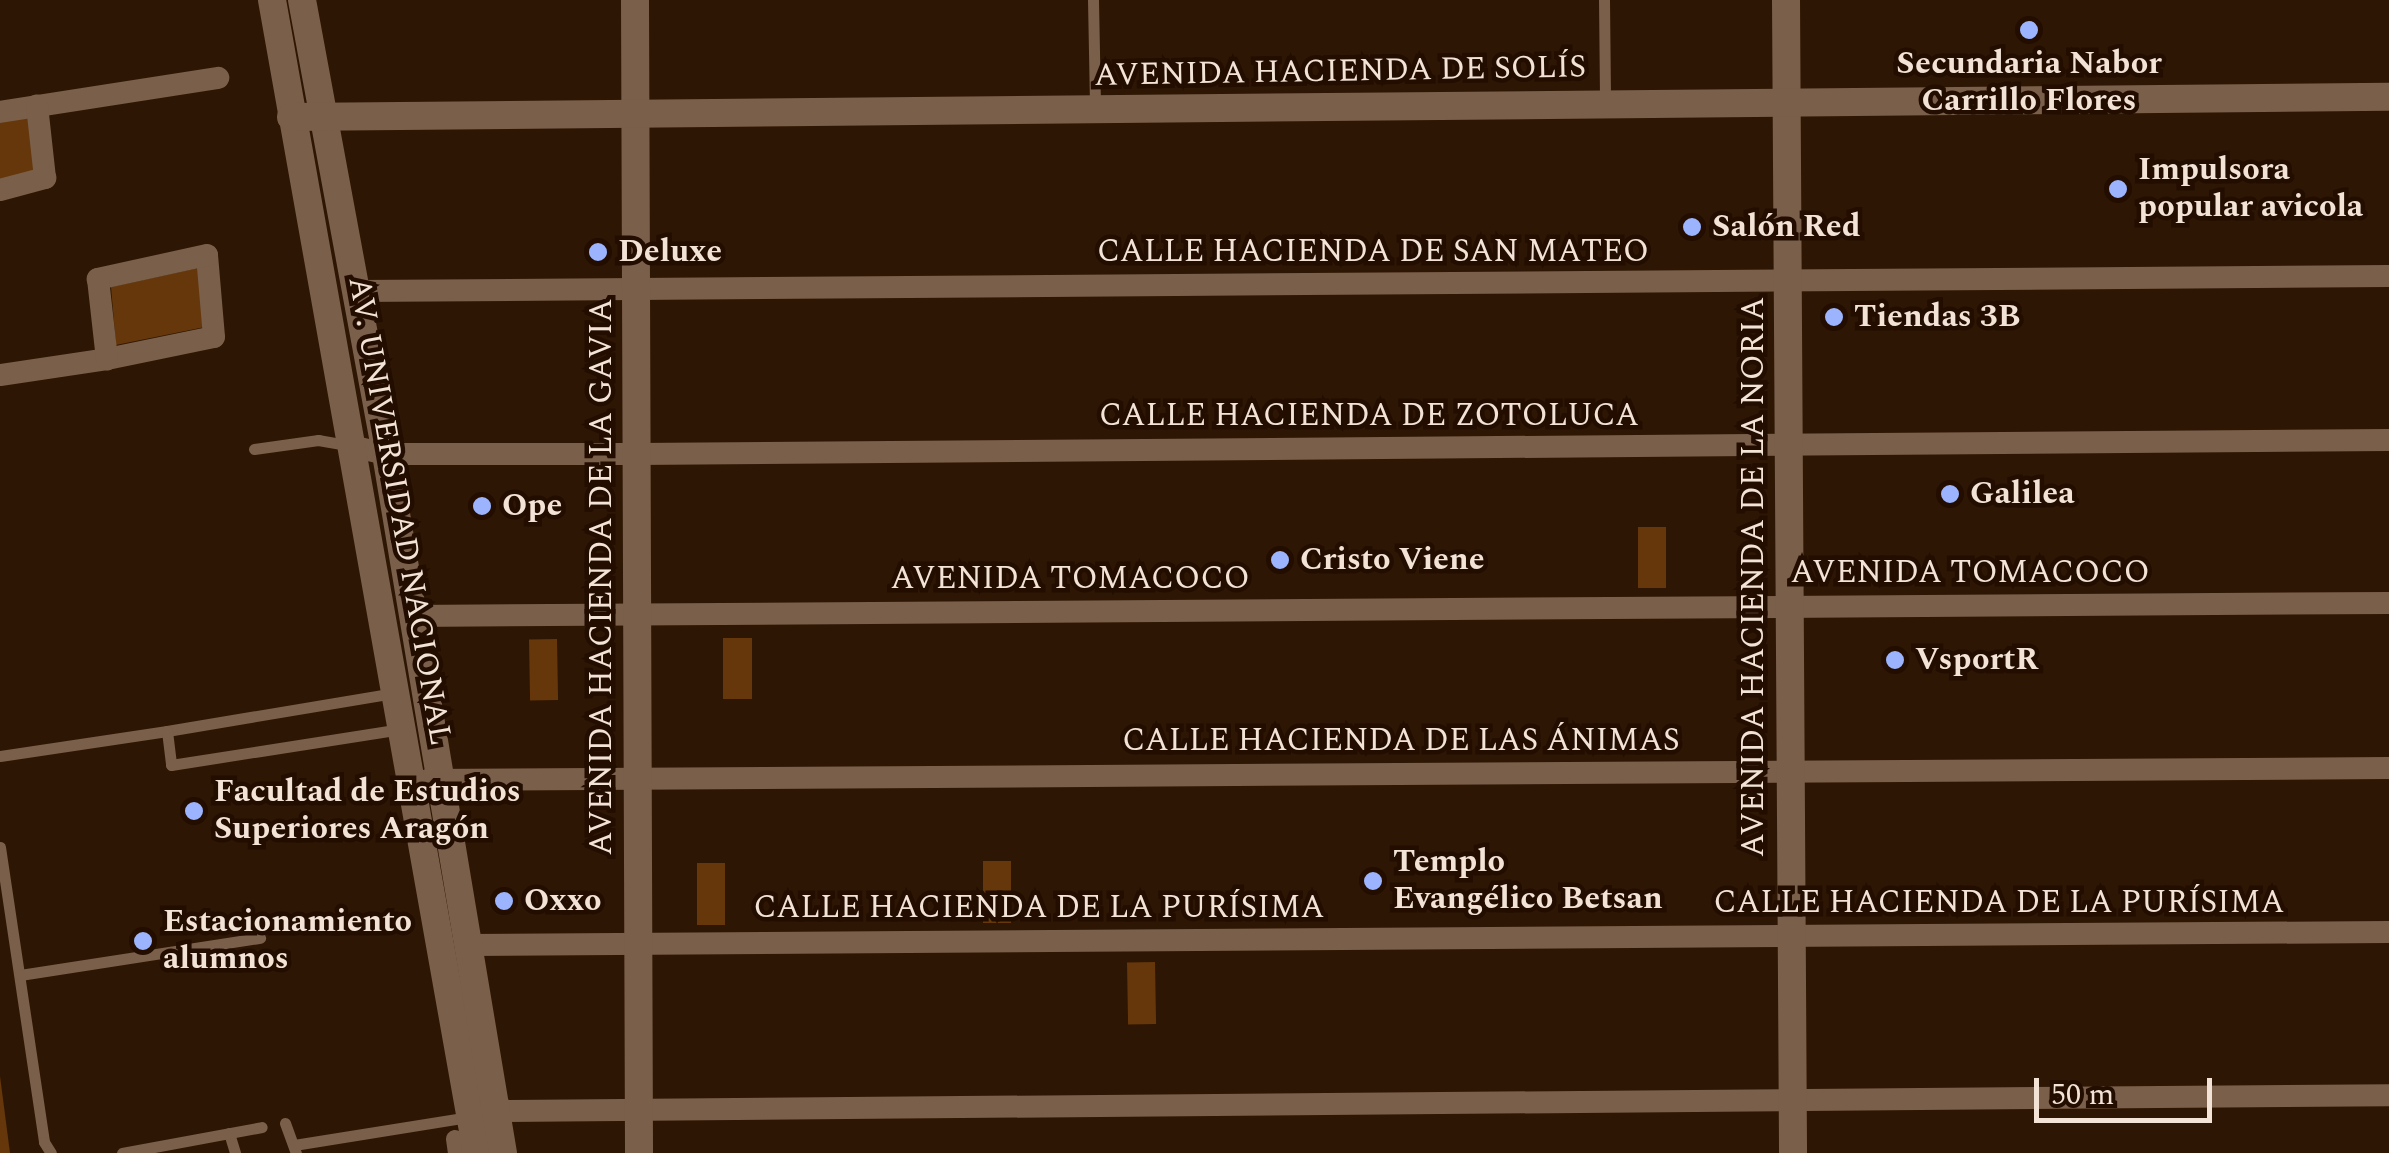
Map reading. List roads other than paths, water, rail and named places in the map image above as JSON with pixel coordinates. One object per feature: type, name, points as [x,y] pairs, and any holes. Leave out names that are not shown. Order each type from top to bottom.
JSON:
[{"type":"street","name":"AV. UNIVERSIDAD NACIONAL","points":[[272,0],[403,728],[427,780],[469,945],[471,1135]]},
{"type":"street","name":"AV. UNIVERSIDAD NACIONAL","points":[[302,0],[386,454],[411,616],[471,1135]]},
{"type":"street","name":"AVENIDA HACIENDA DE LA GAVIA","points":[[636,0],[639,1153]]},
{"type":"street","name":"AVENIDA HACIENDA DE LA NORIA","points":[[1786,0],[1793,1153]]},
{"type":"street","points":[[0,112],[218,78]]},
{"type":"street","name":"AVENIDA HACIENDA DE SOLÍS","points":[[291,117],[2389,97]]},
{"type":"street","points":[[0,190],[45,178],[37,105]]},
{"type":"street","points":[[0,375],[108,359],[214,337],[208,255],[98,279],[108,359]]},
{"type":"street","name":"CALLE HACIENDA DE SAN MATEO","points":[[356,291],[2389,276]]},
{"type":"street","name":"CALLE HACIENDA DE ZOTOLUCA","points":[[351,446],[386,454],[637,454],[2389,440]]},
{"type":"street","name":"AVENIDA TOMACOCO","points":[[411,616],[2389,603]]},
{"type":"street","name":"CALLE HACIENDA DE LAS ÁNIMAS","points":[[427,780],[2389,768]]},
{"type":"street","name":"CALLE HACIENDA DE LA PURÍSIMA","points":[[469,945],[2389,932]]},
{"type":"street","points":[[471,1135],[639,1110],[2389,1095]]},
{"type":"street","name":"AV. UNIVERSIDAD NACIONAL","points":[[471,1135],[502,1153]]},
{"type":"lane","points":[[1094,0],[1095,110]]},
{"type":"lane","points":[[1604,0],[1605,104]]},
{"type":"lane","points":[[254,449],[318,440],[351,446]]},
{"type":"lane","points":[[0,756],[397,693]]},
{"type":"lane","points":[[167,731],[171,765],[403,728]]},
{"type":"lane","points":[[0,847],[44,1142],[51,1153]]},
{"type":"lane","points":[[20,975],[260,938]]},
{"type":"lane","points":[[286,1122],[295,1149],[471,1135]]},
{"type":"lane","points":[[122,1153],[262,1127]]},
{"type":"lane","points":[[229,1133],[235,1153]]},
{"type":"place","name":"Secundaria Nabor Carrillo Flores","points":[[2029,30]]},
{"type":"place","name":"Impulsora popular avicola","points":[[2118,189]]},
{"type":"place","name":"Salón Red","points":[[1692,227]]},
{"type":"place","name":"Deluxe","points":[[598,252]]},
{"type":"place","name":"Tiendas 3B","points":[[1834,317]]},
{"type":"place","name":"Galilea","points":[[1950,494]]},
{"type":"place","name":"Ope","points":[[482,506]]},
{"type":"place","name":"Cristo Viene","points":[[1280,560]]},
{"type":"place","name":"VsportR","points":[[1895,660]]},
{"type":"place","name":"Facultad de Estudios Superiores Aragón","points":[[194,811]]},
{"type":"place","name":"Templo Evangélico Betsan","points":[[1373,881]]},
{"type":"place","name":"Oxxo","points":[[504,901]]},
{"type":"place","name":"Estacionamiento alumnos","points":[[143,941]]}]
